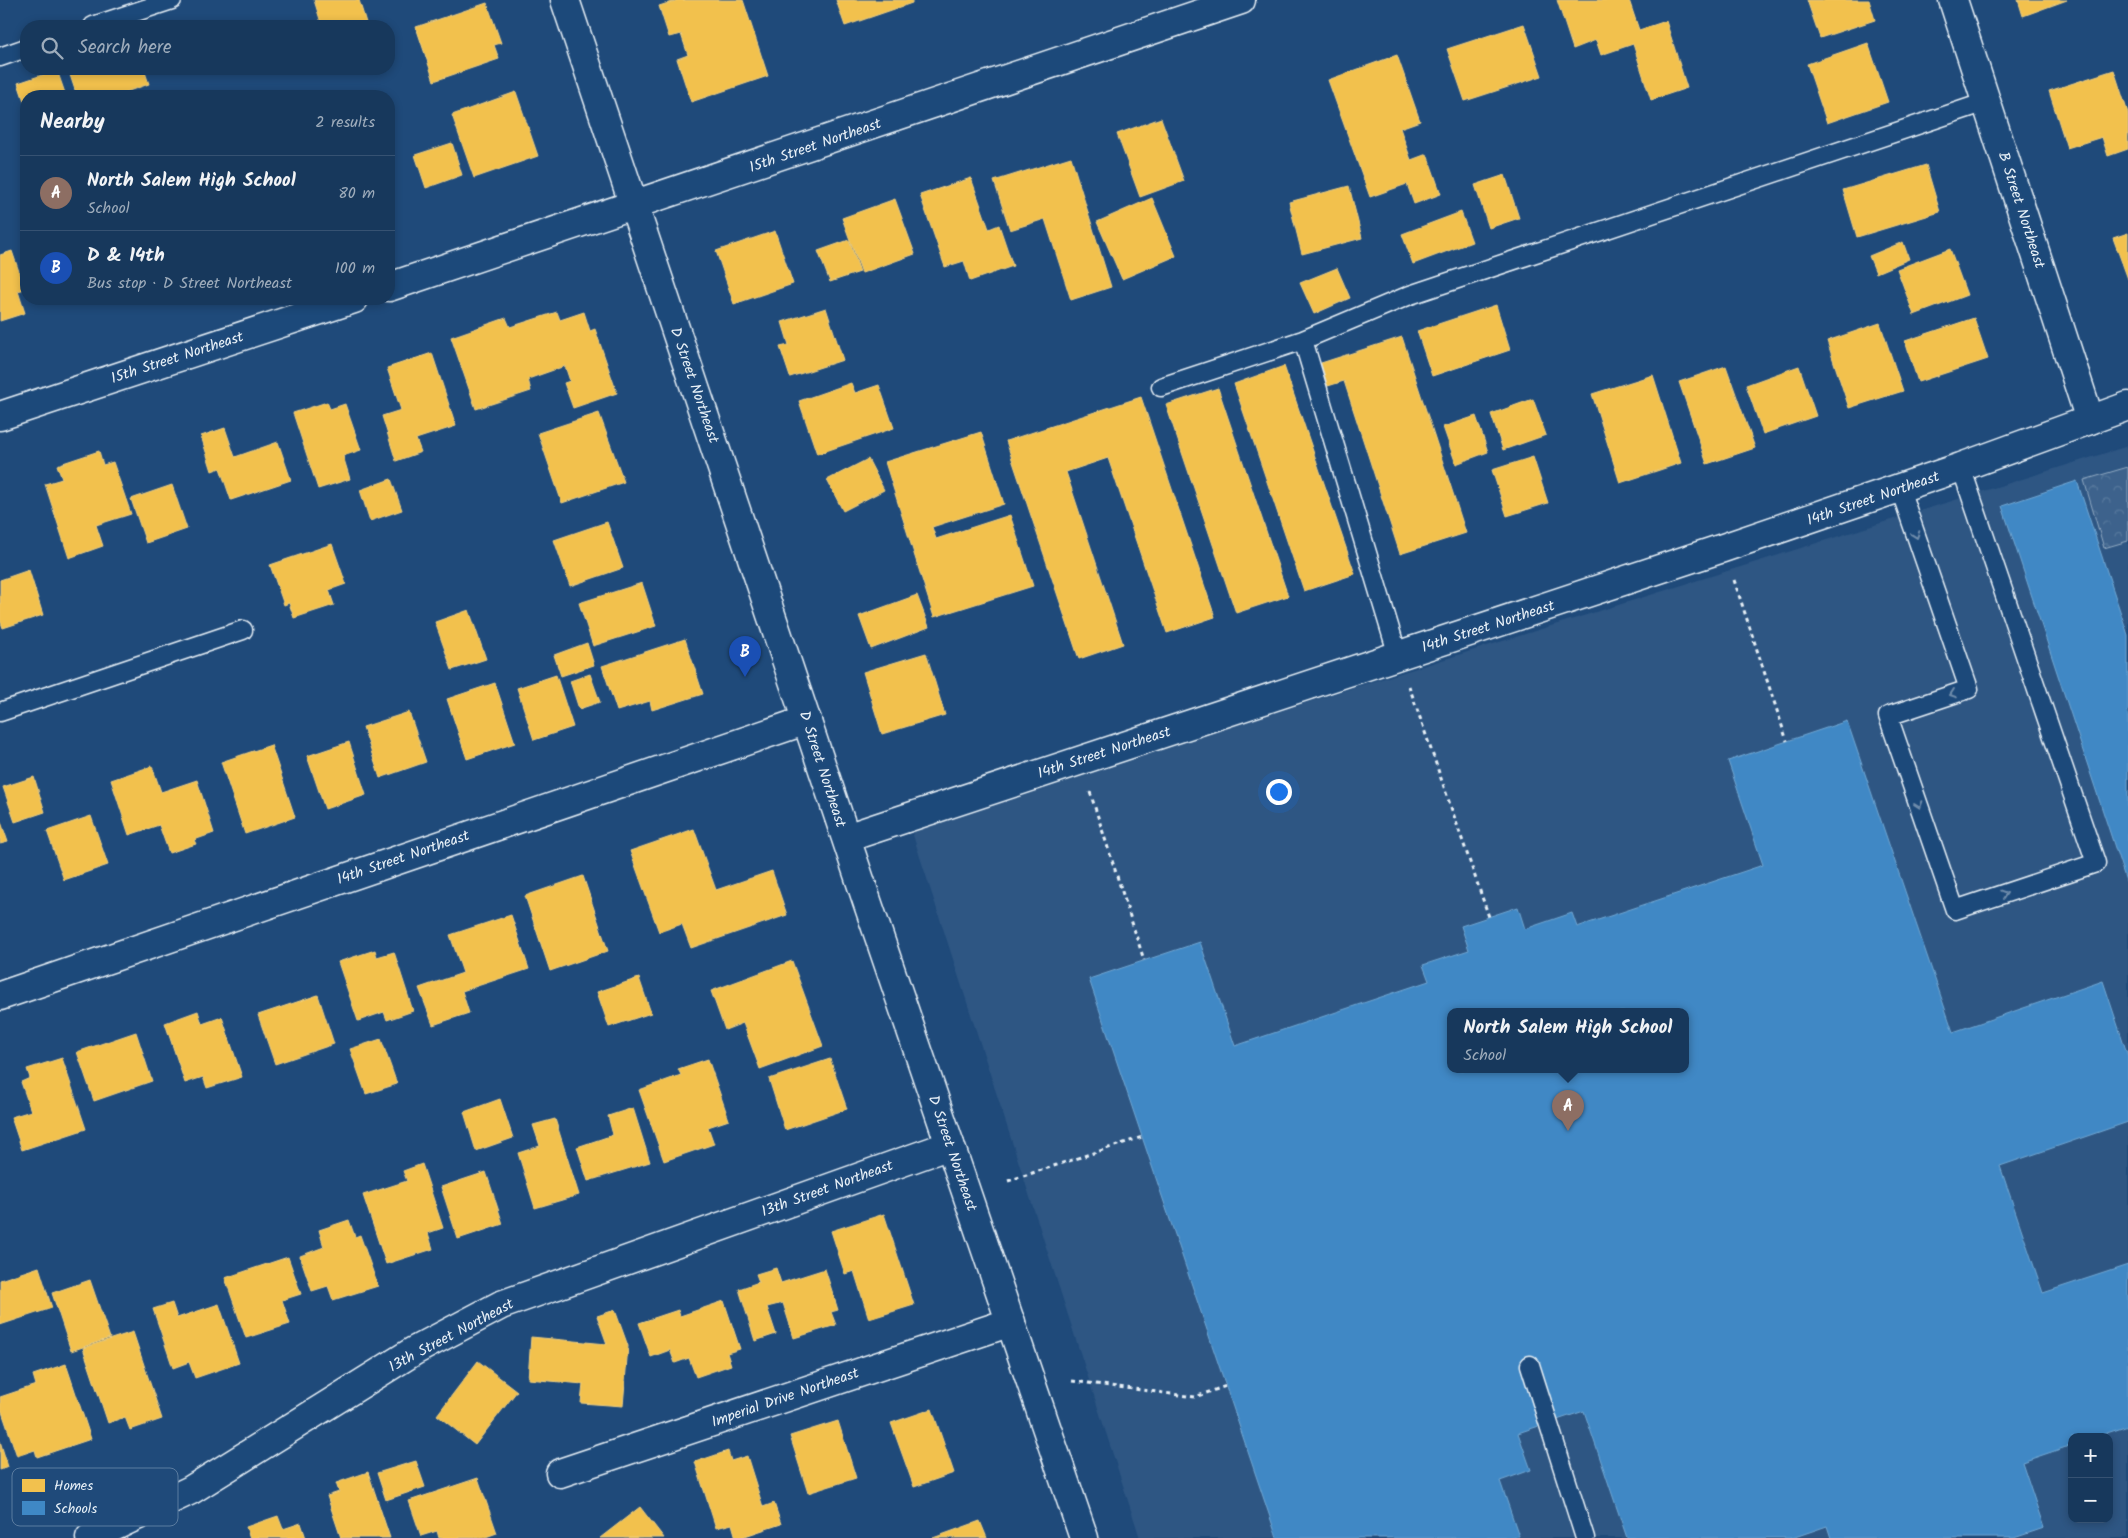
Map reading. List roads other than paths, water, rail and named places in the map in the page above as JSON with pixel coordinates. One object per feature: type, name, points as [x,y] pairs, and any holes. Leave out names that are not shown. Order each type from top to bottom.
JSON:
[{"type":"street","name":"D Street Northeast","points":[[565,0],[846,838],[1084,1538]]},
{"type":"street","name":"B Street Northeast","points":[[1953,0],[2090,420]]},
{"type":"street","name":"15th Street Northeast","points":[[395,285],[635,206],[1236,1]]},
{"type":"street","name":"15th Street Northeast","points":[[0,416],[336,305]]},
{"type":"street","name":"14th Street Northeast","points":[[846,838],[1900,489],[2128,406]]},
{"type":"street","name":"14th Street Northeast","points":[[0,996],[807,720]]},
{"type":"street","name":"13th Street Northeast","points":[[178,1497],[192,1490],[414,1351],[502,1305],[950,1145]]},
{"type":"street","name":"Imperial Drive Northeast","points":[[560,1473],[1010,1322]]},
{"type":"street","name":"13th Street Northeast","points":[[90,1538],[116,1526]]},
{"type":"lane","points":[[111,20],[172,0]]},
{"type":"lane","points":[[0,57],[20,50]]},
{"type":"lane","points":[[1161,387],[1303,340],[1410,295],[1986,102]]},
{"type":"lane","points":[[1303,340],[1398,656]]},
{"type":"lane","points":[[1900,489],[1969,689],[1888,716],[1954,910],[2096,863],[1961,467]]},
{"type":"lane","points":[[0,712],[244,630]]},
{"type":"lane","points":[[1530,1365],[1585,1538]]},
{"type":"place","name":"D & 14th","points":[[745,677]]},
{"type":"place","name":"North Salem High School","points":[[1568,1131]]}]
